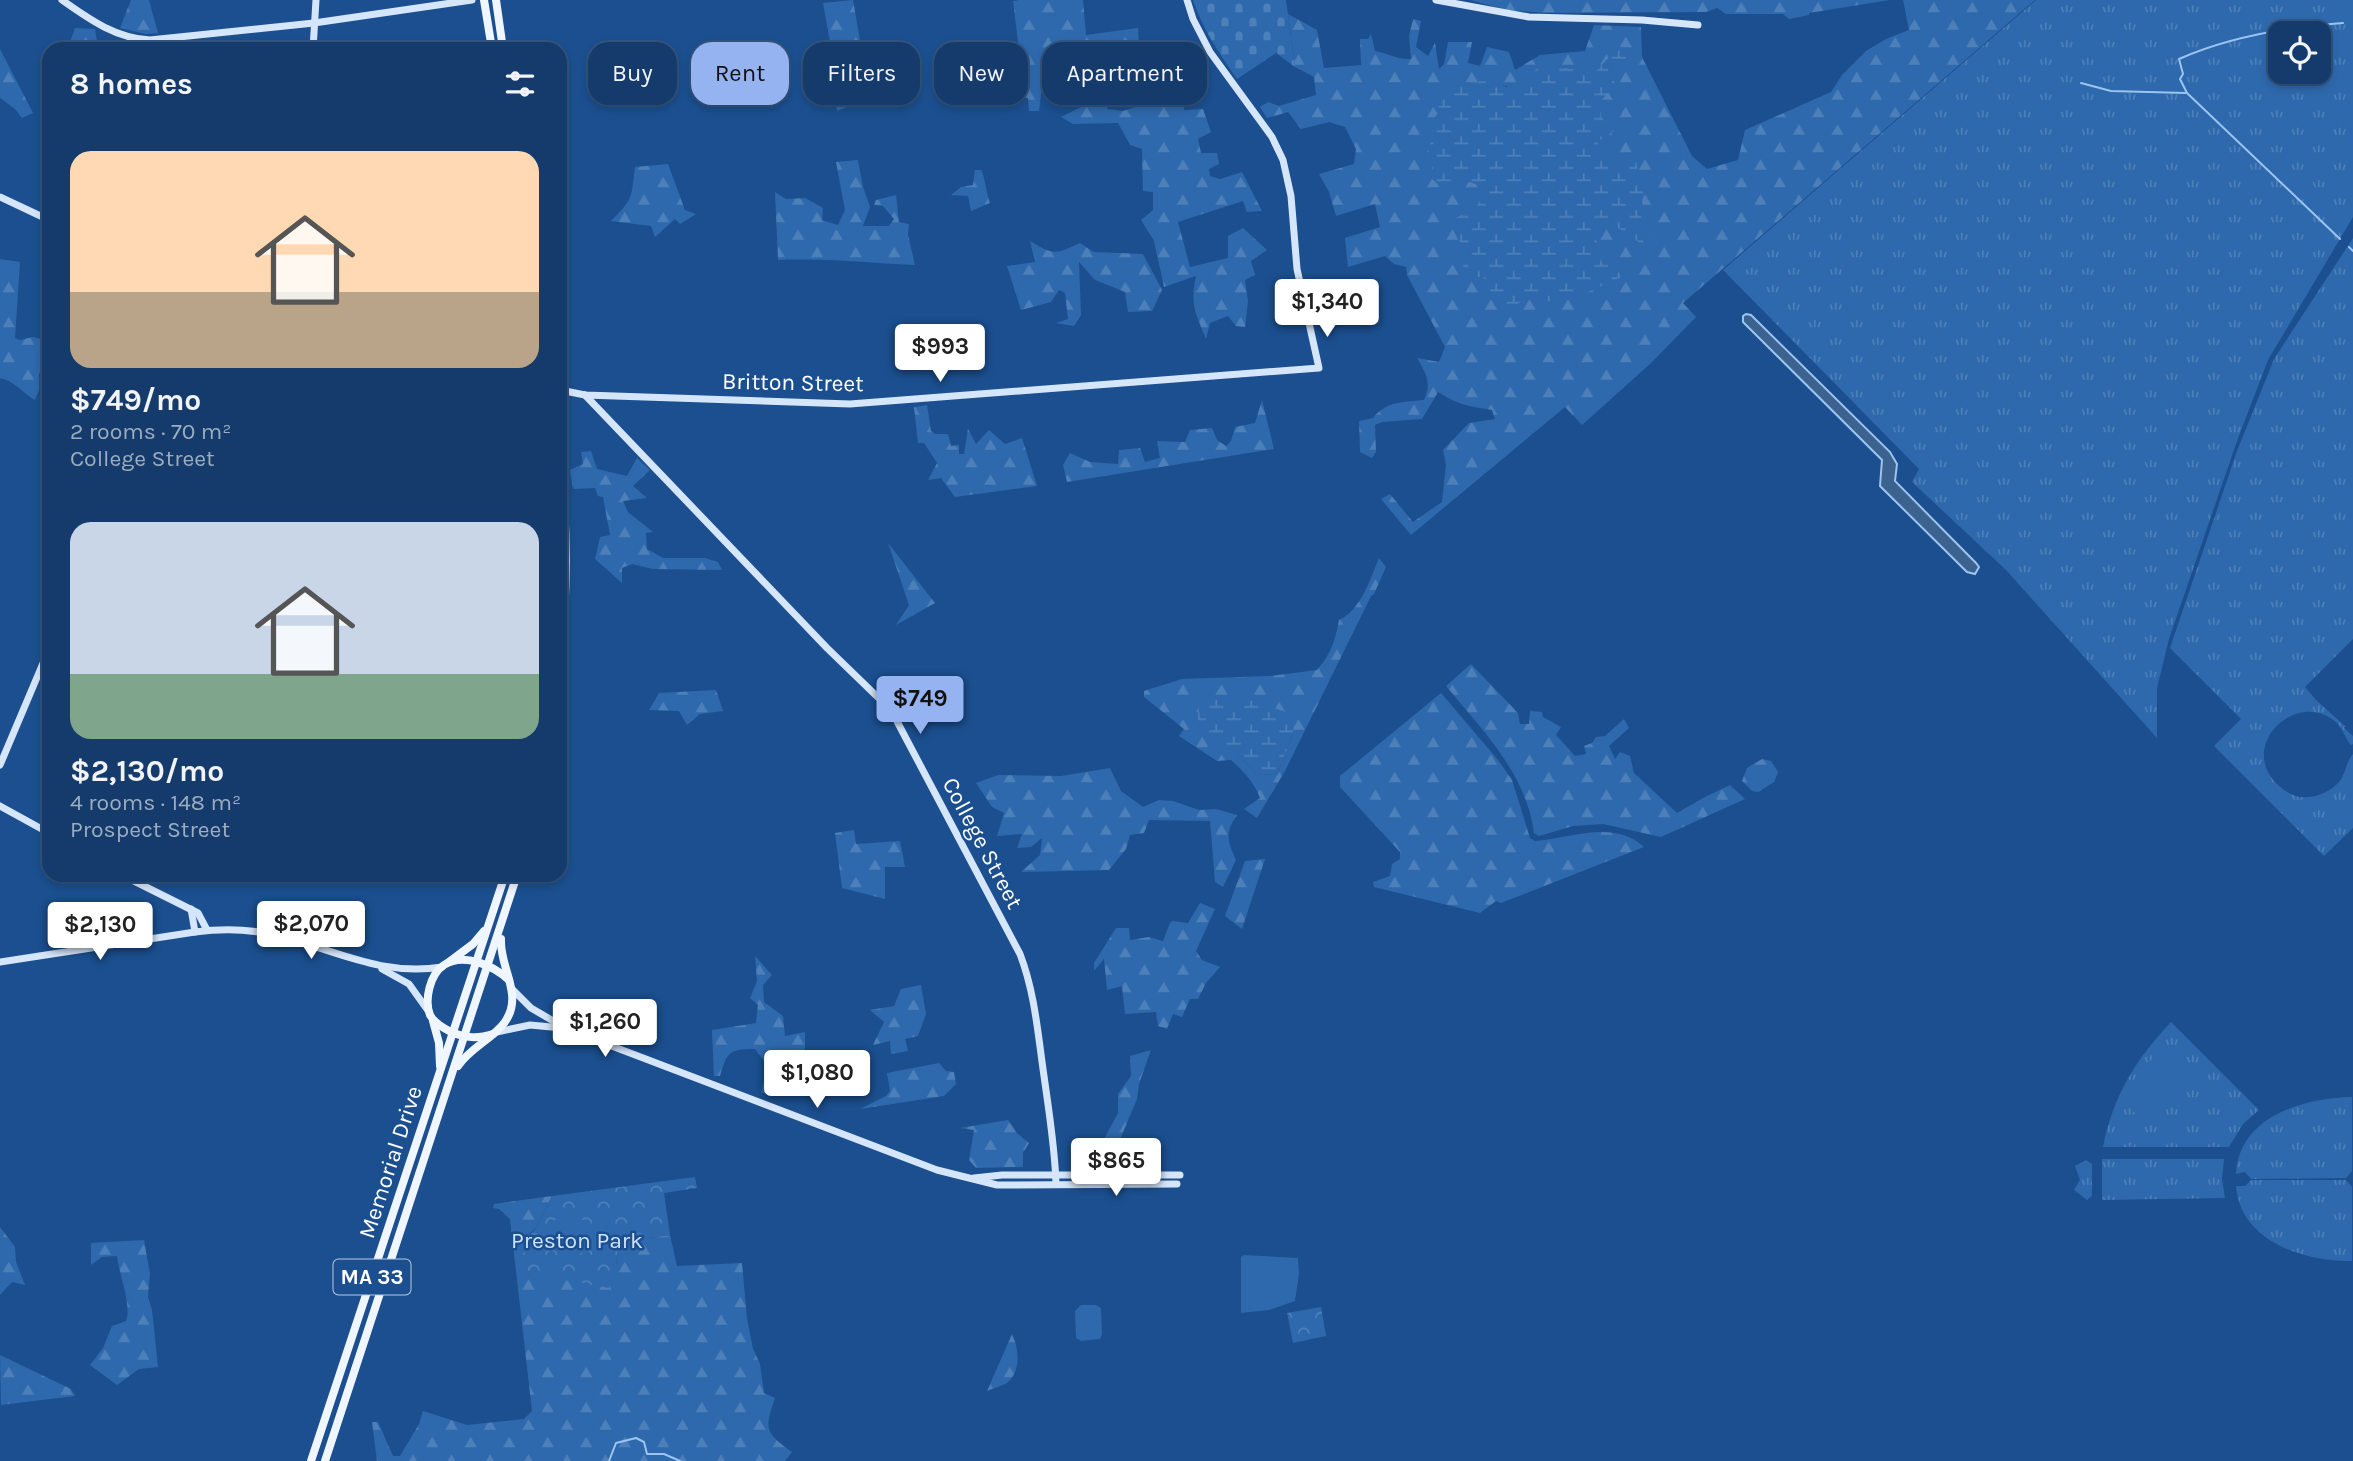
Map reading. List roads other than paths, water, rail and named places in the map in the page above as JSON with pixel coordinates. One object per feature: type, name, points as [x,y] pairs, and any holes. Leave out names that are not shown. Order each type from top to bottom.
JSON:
[{"type":"main road","points":[[484,0],[491,42]]},
{"type":"main road","points":[[496,0],[502,42]]},
{"type":"main road","name":"Memorial Drive","points":[[311,1461],[503,882]]},
{"type":"main road","name":"Memorial Drive","points":[[325,1461],[515,882]]},
{"type":"main road","points":[[439,1077],[440,1048],[428,1001],[430,984],[444,965],[478,939],[492,916]]},
{"type":"main road","points":[[452,1074],[470,1050],[495,1033],[509,1015],[512,1000],[510,984],[501,952],[503,921]]},
{"type":"main road","points":[[444,965],[476,962],[488,966],[510,984]]},
{"type":"main road","points":[[431,1016],[442,1027],[465,1037],[477,1038],[495,1033]]},
{"type":"main road","points":[[365,1299],[377,1302]]},
{"type":"street","points":[[62,0],[110,30],[142,40],[314,23],[472,0]]},
{"type":"street","points":[[313,42],[316,0]]},
{"type":"street","name":"Britton Street","points":[[567,391],[585,395],[850,404],[995,395],[1319,368],[1297,269],[1292,196],[1283,160],[1272,137],[1210,52],[1193,19],[1187,0]]},
{"type":"street","points":[[1436,0],[1529,17],[1642,20],[1698,25]]},
{"type":"street","points":[[0,197],[42,217]]},
{"type":"street","name":"College Street","points":[[585,395],[827,648],[891,710],[1020,954],[1026,971],[1035,1013],[1056,1184]]},
{"type":"street","points":[[0,765],[42,666]]},
{"type":"street","points":[[0,806],[42,829]]},
{"type":"street","points":[[136,882],[198,913],[207,930]]},
{"type":"street","points":[[191,909],[195,932]]},
{"type":"street","points":[[0,962],[207,930],[248,931],[272,935],[379,966],[411,970],[444,965]]},
{"type":"street","points":[[379,966],[409,984],[431,1016]]},
{"type":"street","points":[[510,984],[536,1012],[567,1029],[937,1170],[997,1185],[1177,1184]]},
{"type":"street","points":[[495,1033],[530,1026],[567,1029]]},
{"type":"street","points":[[974,1178],[987,1175],[1180,1175]]},
{"type":"waterway","points":[[2340,239],[2187,93],[2180,79],[2183,74],[2179,59],[2219,44],[2260,34],[2343,23]]},
{"type":"waterway","points":[[2081,83],[2111,91],[2186,93]]},
{"type":"waterway","points":[[2349,247],[2353,251]]},
{"type":"waterway","points":[[609,1461],[616,1443],[636,1438],[644,1442],[647,1454],[664,1454],[680,1461]]},
{"type":"park label","name":"Preston Park","points":[[577,1240]]}]
